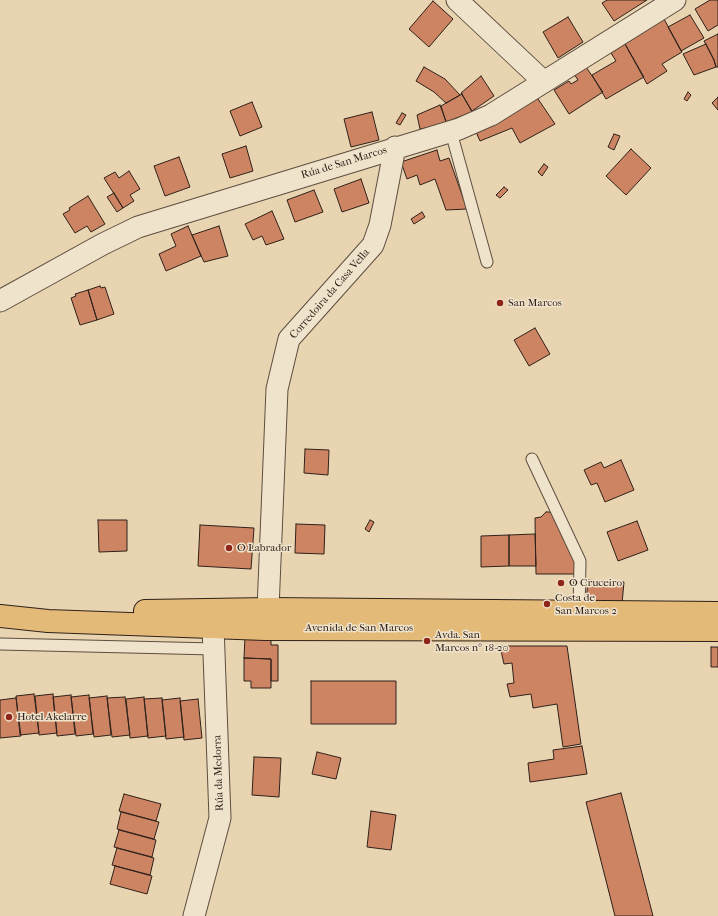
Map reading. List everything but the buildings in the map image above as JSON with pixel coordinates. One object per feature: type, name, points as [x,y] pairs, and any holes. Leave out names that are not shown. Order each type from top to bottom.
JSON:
[{"type":"main road","name":"Avenida de San Marcos","points":[[0,615],[268,609],[718,613]]},
{"type":"main road","points":[[171,610],[186,618],[204,618],[213,626],[227,618],[246,618],[268,609]]},
{"type":"main road","points":[[642,613],[701,622],[718,622]]},
{"type":"main road","name":"Avenida de San Marcos","points":[[0,615],[48,621],[265,629],[718,630]]},
{"type":"street","points":[[457,0],[543,81]]},
{"type":"street","name":"Rúa de San Marcos","points":[[0,301],[103,244],[138,227],[451,132],[491,115],[543,81],[675,0]]},
{"type":"street","name":"Corredoira da Casa Vella","points":[[268,609],[277,389],[289,339],[373,245],[380,226],[395,148]]},
{"type":"street","name":"Rúa da Medorra","points":[[194,916],[220,818],[213,626]]},
{"type":"lane","points":[[451,132],[487,262]]},
{"type":"lane","points":[[532,459],[580,560],[579,612]]},
{"type":"lane","points":[[0,644],[214,649]]},
{"type":"place","name":"San Marcos","points":[[500,303]]},
{"type":"place","name":"O Labrador","points":[[229,548]]},
{"type":"place","name":"O Cruceiro","points":[[561,583]]},
{"type":"place","name":"Costa de San Marcos 2","points":[[547,604]]},
{"type":"place","name":"Avda. San Marcos nº 18-20","points":[[427,641]]},
{"type":"place","name":"Hotel Akelarre","points":[[9,717]]}]
